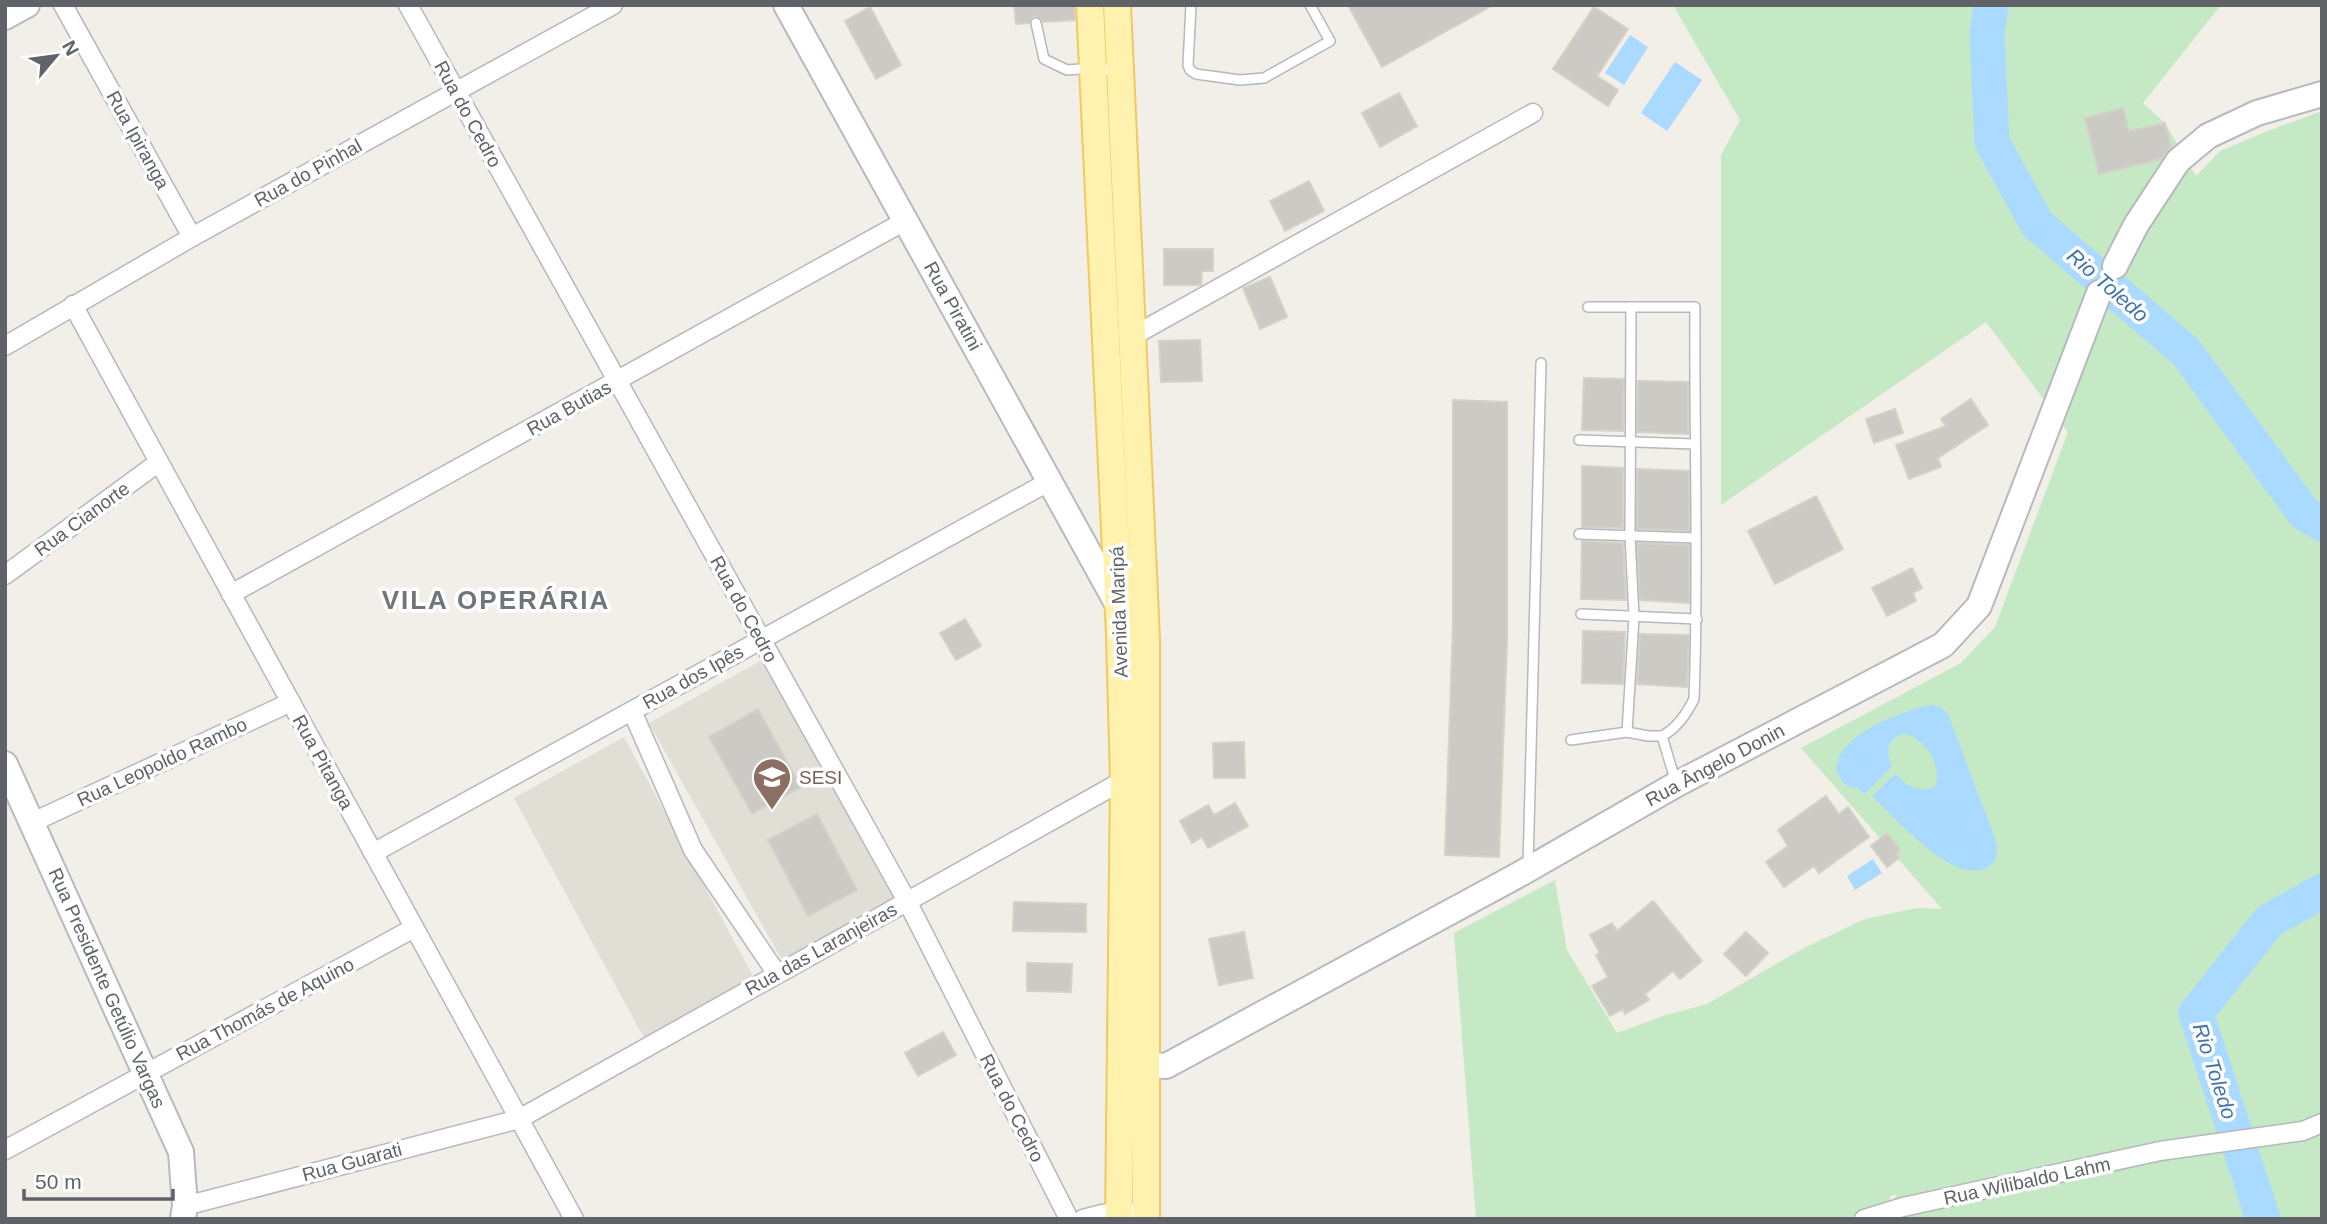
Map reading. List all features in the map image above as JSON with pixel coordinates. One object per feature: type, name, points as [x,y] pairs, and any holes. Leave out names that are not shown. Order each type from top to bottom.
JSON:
[{"type":"main road","name":"Avenida Maripá","points":[[1090,5],[1117,549],[1132,608]]},
{"type":"main road","name":"Avenida Maripá","points":[[1117,5],[1143,554],[1132,608],[1135,780],[1133,1065],[1119,1215]]},
{"type":"main road","points":[[1117,549],[1125,558],[1133,559],[1143,554]]},
{"type":"main road","name":"Avenida Maripá","points":[[1133,1065],[1146,1215]]},
{"type":"street","points":[[5,17],[27,5]]},
{"type":"street","name":"Rua Ipiranga","points":[[64,5],[192,237]]},
{"type":"street","name":"Rua do Cedro","points":[[408,5],[907,901],[1069,1219]]},
{"type":"street","name":"Rua do Pinhal","points":[[5,346],[192,237],[613,5]]},
{"type":"street","name":"Rua Piratini","points":[[786,5],[1050,481],[1132,608]]},
{"type":"street","points":[[2099,293],[2136,225],[2178,161],[2207,136],[2257,113],[2322,94]]},
{"type":"street","points":[[1133,335],[1533,113]]},
{"type":"street","name":"Rua Butias","points":[[231,594],[905,221]]},
{"type":"street","name":"Rua Ângelo Donin","points":[[1133,1065],[1167,1066],[1528,869],[1677,784],[1943,645],[1979,606],[2099,293]]},
{"type":"street","name":"Rua Pitanga","points":[[73,305],[574,1219]]},
{"type":"street","name":"Rua Cianorte","points":[[5,575],[159,463]]},
{"type":"street","name":"Rua dos Ipês","points":[[373,853],[1050,481]]},
{"type":"street","name":"Rua Leopoldo Rambo","points":[[33,822],[291,702]]},
{"type":"street","points":[[632,711],[693,850],[777,974]]},
{"type":"street","name":"Rua Presidente Getúlio Vargas","points":[[5,764],[181,1152],[184,1212]]},
{"type":"street","name":"Rua das Laranjeiras","points":[[519,1119],[907,901],[1135,780]]},
{"type":"street","name":"Rua Thomás de Aquino","points":[[5,1150],[414,928]]},
{"type":"street","name":"Rua Guarati","points":[[184,1212],[519,1119]]},
{"type":"street","name":"Rua Wilibaldo Lahm","points":[[1864,1219],[1903,1207],[2160,1151],[2281,1135],[2303,1131],[2322,1123]]},
{"type":"street","points":[[1083,1219],[1146,1215]]},
{"type":"lane","points":[[1191,5],[1190,70],[1196,74],[1240,80],[1264,78],[1330,41],[1310,5]]},
{"type":"lane","points":[[1036,23],[1044,59],[1067,70],[1093,68],[1120,71]]},
{"type":"lane","points":[[1571,740],[1628,732],[1662,736],[1670,733],[1694,699],[1697,620],[1695,307],[1588,307]]},
{"type":"lane","points":[[1628,732],[1634,617],[1629,442],[1631,307]]},
{"type":"lane","points":[[1528,869],[1541,363]]},
{"type":"lane","points":[[1579,440],[1694,444]]},
{"type":"lane","points":[[1579,534],[1696,538]]},
{"type":"lane","points":[[1581,614],[1697,620]]},
{"type":"lane","points":[[1662,736],[1677,784]]},
{"type":"shaded area","name":"SESI","points":[[762,660],[895,899],[783,962],[649,723]]},
{"type":"shaded area","points":[[624,737],[754,978],[644,1038],[514,798]]},
{"type":"green space","points":[[1673,5],[2221,5],[2143,103],[2165,123],[2196,176],[2220,151],[2322,111],[2322,1219],[1884,1219],[1897,1194],[1891,1196],[1880,1219],[1476,1219],[1454,933],[1555,880],[1567,950],[1617,1033],[1707,1004],[1804,948],[1865,919],[1917,908],[1942,909],[1801,748],[1961,663],[1995,627],[2068,432],[1986,322],[1721,505],[1721,155],[1740,120]]},
{"type":"water","points":[[1630,35],[1648,47],[1624,85],[1605,73]]},
{"type":"water","points":[[1675,62],[1702,80],[1667,131],[1641,113]]},
{"type":"water","points":[[1932,705],[1941,707],[1948,714],[1996,841],[1996,857],[1986,868],[1973,871],[1957,867],[1941,858],[1872,796],[1895,774],[1913,787],[1935,787],[1935,762],[1926,748],[1912,737],[1904,733],[1895,738],[1888,750],[1892,766],[1865,794],[1858,788],[1847,785],[1836,770],[1847,745],[1868,729],[1895,716]]},
{"type":"water","points":[[1873,859],[1882,873],[1855,890],[1847,876]]},
{"type":"building","points":[[1014,5],[1074,5],[1075,20],[1043,22],[1035,16],[1029,23],[1016,24]]},
{"type":"building","points":[[1348,5],[1493,5],[1382,67]]},
{"type":"building","points":[[870,7],[901,65],[876,79],[845,21]]},
{"type":"building","points":[[1594,7],[1628,29],[1597,76],[1618,90],[1608,106],[1553,69]]},
{"type":"building","points":[[1399,93],[1417,126],[1380,147],[1362,113]]},
{"type":"building","points":[[2123,108],[2129,131],[2165,123],[2171,147],[2161,159],[2099,174],[2085,118]]},
{"type":"building","points":[[1309,181],[1324,211],[1285,231],[1270,201]]},
{"type":"building","points":[[1164,249],[1213,249],[1213,271],[1202,271],[1201,285],[1164,285]]},
{"type":"building","points":[[1270,277],[1287,317],[1260,329],[1243,288]]},
{"type":"building","points":[[1200,340],[1202,381],[1161,382],[1159,341]]},
{"type":"building","points":[[1584,378],[1624,379],[1623,431],[1582,430]]},
{"type":"building","points":[[1638,381],[1688,382],[1688,434],[1637,432]]},
{"type":"building","points":[[1971,399],[1988,425],[1938,458],[1941,467],[1909,479],[1896,445],[1946,426],[1941,419]]},
{"type":"building","points":[[1453,400],[1507,402],[1507,640],[1499,857],[1445,855],[1453,623]]},
{"type":"building","points":[[1895,409],[1903,433],[1874,443],[1866,419]]},
{"type":"building","points":[[1582,466],[1623,468],[1623,528],[1582,527]]},
{"type":"building","points":[[1637,469],[1689,471],[1689,531],[1637,529]]},
{"type":"building","points":[[1816,496],[1843,549],[1775,584],[1748,531]]},
{"type":"building","points":[[1582,541],[1623,543],[1626,600],[1581,599]]},
{"type":"building","points":[[1637,543],[1689,545],[1689,603],[1640,600]]},
{"type":"building","points":[[1912,568],[1922,588],[1913,593],[1916,601],[1887,616],[1872,588]]},
{"type":"building","points":[[965,619],[981,646],[956,660],[940,633]]},
{"type":"building","points":[[1583,631],[1625,632],[1623,684],[1582,683]]},
{"type":"building","points":[[1640,634],[1689,635],[1687,687],[1637,684]]},
{"type":"building","points":[[758,709],[801,787],[752,814],[709,737]]},
{"type":"building","points":[[1244,742],[1245,778],[1214,778],[1213,743]]},
{"type":"building","points":[[1826,796],[1839,814],[1848,807],[1869,837],[1819,873],[1814,866],[1784,887],[1766,862],[1788,846],[1778,830]]},
{"type":"building","points":[[1235,803],[1248,826],[1208,848],[1202,837],[1192,843],[1180,821],[1208,805],[1214,815]]},
{"type":"building","points":[[817,814],[857,890],[808,916],[768,840]]},
{"type":"building","points":[[1887,833],[1900,850],[1896,853],[1899,858],[1887,867],[1871,846]]},
{"type":"building","points":[[1653,901],[1702,961],[1680,979],[1673,971],[1645,994],[1649,1000],[1625,1014],[1623,1009],[1610,1016],[1592,986],[1608,977],[1596,955],[1600,953],[1590,935],[1612,923],[1617,931]]},
{"type":"building","points":[[1014,902],[1086,904],[1086,932],[1013,931]]},
{"type":"building","points":[[1244,932],[1253,978],[1219,985],[1209,939]]},
{"type":"building","points":[[1746,932],[1768,953],[1746,976],[1724,954]]},
{"type":"building","points":[[1027,963],[1072,964],[1071,992],[1027,991]]},
{"type":"building","points":[[943,1032],[956,1055],[918,1076],[905,1053]]},
{"type":"waterway","name":"Rio Toledo","points":[[1991,5],[1987,34],[1992,142],[2037,224],[2186,352],[2304,513],[2322,524]]},
{"type":"waterway","name":"Rio Toledo","points":[[2263,1219],[2196,1013],[2269,921],[2322,891]]},
{"type":"place","name":"SESI","points":[[772,811]]},
{"type":"district","name":"VILA OPERÁRIA","points":[[496,600]]}]
